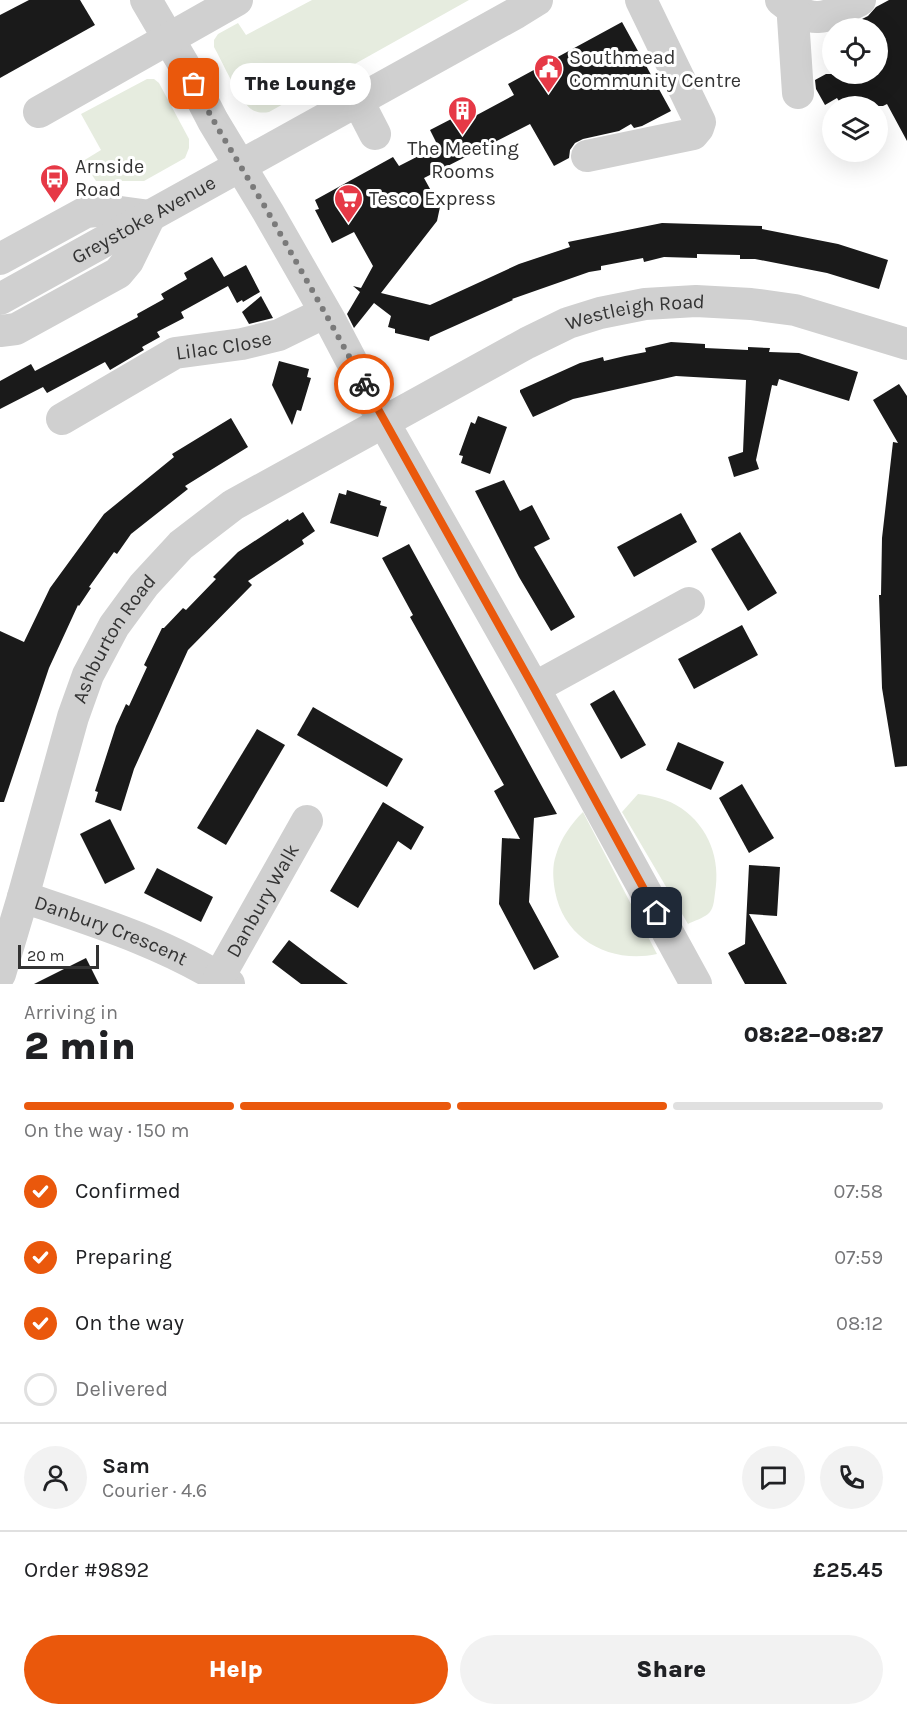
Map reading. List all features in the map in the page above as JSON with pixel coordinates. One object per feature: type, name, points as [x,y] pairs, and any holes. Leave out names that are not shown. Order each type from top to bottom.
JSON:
[{"type":"street","points":[[146,0],[213,121],[335,316],[383,420],[534,688],[696,984]]},
{"type":"street","points":[[39,112],[237,0]]},
{"type":"street","points":[[587,156],[693,134],[698,128],[700,122],[641,0]]},
{"type":"street","points":[[788,6],[807,16],[820,18],[832,15],[860,0]]},
{"type":"street","name":"Greystoke Avenue","points":[[0,299],[358,101],[521,4]]},
{"type":"street","points":[[788,6],[793,18],[798,93]]},
{"type":"street","points":[[358,101],[375,134]]},
{"type":"street","points":[[0,259],[86,212],[106,210],[150,216],[128,261],[118,273],[16,329],[0,331]]},
{"type":"street","name":"Westleigh Road","points":[[383,420],[568,323],[600,313],[645,304],[696,301],[762,305],[795,310],[907,344]]},
{"type":"street","name":"Lilac Close","points":[[62,419],[176,353],[242,344],[279,335],[335,316]]},
{"type":"street","name":"Ashburton Road","points":[[0,974],[73,717],[88,675],[114,626],[144,585],[181,545],[233,505],[383,420]]},
{"type":"street","points":[[534,688],[689,603]]},
{"type":"street","name":"Danbury Walk","points":[[224,981],[307,821]]},
{"type":"street","name":"Danbury Crescent","points":[[23,897],[154,944],[224,981]]},
{"type":"shaded area","points":[[312,0],[469,0],[269,112],[251,109],[236,89],[214,47],[214,40],[218,34],[238,23],[246,35]]},
{"type":"shaded area","points":[[147,79],[154,79],[159,83],[189,139],[189,148],[185,158],[144,181],[96,181],[83,161],[101,150],[81,114]]},
{"type":"shaded area","points":[[638,794],[660,798],[681,808],[699,825],[711,845],[716,868],[713,907],[706,915],[688,924],[622,812]]},
{"type":"shaded area","points":[[583,812],[657,954],[623,955],[592,945],[568,923],[560,908],[554,882],[555,859],[564,837]]},
{"type":"building","points":[[29,0],[80,0],[95,25],[0,78],[0,15]]},
{"type":"building","points":[[889,0],[907,0],[907,141],[888,106],[888,96],[822,96],[822,100],[816,89],[815,80],[822,76],[822,84],[888,84],[888,18],[864,18],[876,7]]},
{"type":"building","points":[[622,22],[671,111],[642,126],[634,128],[631,124],[619,131],[583,139],[575,143],[570,150],[569,158],[554,166],[530,124],[424,178],[440,207],[437,221],[381,293],[430,305],[519,264],[570,247],[568,242],[662,223],[762,226],[762,229],[838,244],[888,260],[879,289],[827,273],[755,259],[740,259],[740,255],[697,254],[697,258],[664,257],[644,262],[643,258],[601,266],[601,270],[589,272],[512,299],[430,337],[429,341],[395,333],[395,329],[388,327],[391,316],[374,303],[354,328],[347,314],[360,292],[353,286],[361,288],[373,266],[354,232],[332,243],[315,210],[319,209],[315,200],[393,157],[399,166],[438,146],[430,130],[459,115],[462,123],[514,95],[508,84]]},
{"type":"building","points":[[212,257],[224,277],[246,265],[260,292],[237,303],[228,286],[181,312],[184,318],[157,332],[160,337],[142,347],[144,350],[110,370],[105,362],[47,393],[43,387],[0,409],[0,381],[31,364],[35,371],[138,317],[137,314],[164,299],[161,294],[187,279],[184,273]]},
{"type":"building","points":[[261,296],[273,318],[249,324],[242,312]]},
{"type":"building","points":[[671,342],[705,344],[705,348],[748,350],[748,347],[770,348],[769,352],[799,353],[858,372],[849,401],[779,379],[777,386],[772,385],[756,460],[759,469],[734,477],[728,457],[743,452],[746,380],[676,376],[573,399],[533,417],[520,392],[520,390],[580,363],[603,357],[604,361],[646,352],[645,348]]},
{"type":"building","points":[[279,361],[309,369],[307,377],[311,378],[301,411],[297,410],[292,425],[272,385]]},
{"type":"building","points":[[899,384],[907,396],[907,766],[895,767],[882,688],[879,595],[881,595],[882,538],[893,442],[898,443],[873,400]]},
{"type":"building","points":[[478,416],[507,427],[490,474],[461,463],[463,456],[459,455],[471,422],[475,424]]},
{"type":"building","points":[[231,418],[248,447],[185,486],[188,489],[131,534],[117,554],[114,552],[78,605],[49,668],[4,802],[0,802],[0,631],[24,642],[50,588],[104,514],[174,457],[172,454]]},
{"type":"building","points":[[504,480],[520,511],[532,505],[550,539],[534,547],[575,617],[551,631],[519,577],[475,491]]},
{"type":"building","points":[[347,490],[381,501],[380,505],[387,507],[378,537],[330,523],[339,493],[346,495]]},
{"type":"building","points":[[303,512],[315,531],[302,540],[304,544],[248,581],[252,585],[188,650],[134,769],[121,811],[95,802],[98,792],[95,791],[116,726],[126,704],[129,706],[147,667],[144,665],[162,628],[183,608],[186,610],[216,579],[213,577],[238,552],[288,519],[289,521]]},
{"type":"building","points":[[681,513],[697,542],[634,577],[617,547]]},
{"type":"building","points":[[740,532],[777,593],[748,611],[711,549]]},
{"type":"building","points":[[409,544],[557,814],[534,818],[529,902],[559,957],[534,970],[499,904],[502,838],[520,839],[494,791],[504,785],[410,617],[413,615],[382,558]]},
{"type":"building","points":[[742,625],[758,655],[694,689],[678,659]]},
{"type":"building","points":[[614,690],[646,745],[621,759],[590,704]]},
{"type":"building","points":[[313,707],[403,759],[387,787],[297,735]]},
{"type":"building","points":[[257,729],[285,745],[226,845],[197,828]]},
{"type":"building","points":[[678,742],[724,762],[711,790],[666,770]]},
{"type":"building","points":[[742,784],[774,838],[749,853],[719,798]]},
{"type":"building","points":[[383,802],[424,827],[411,850],[398,841],[358,908],[330,891]]},
{"type":"building","points":[[110,819],[135,869],[105,884],[80,834]]},
{"type":"building","points":[[749,865],[780,867],[777,916],[749,914],[787,984],[745,984],[728,953],[745,944]]},
{"type":"building","points":[[157,868],[213,897],[201,922],[144,893]]},
{"type":"building","points":[[289,940],[348,984],[301,984],[272,962]]},
{"type":"building","points":[[86,958],[99,984],[34,984]]},
{"type":"way so far","points":[[194,84],[213,121],[331,322],[364,384]]},
{"type":"place","name":"The Lounge","points":[[194,84]]},
{"type":"place","name":"Southmead Community Centre","points":[[548,94]]},
{"type":"place","name":"The Meeting Rooms","points":[[463,136]]},
{"type":"place","name":"Arnside Road","points":[[54,204]]},
{"type":"place","name":"Tesco Express","points":[[348,224]]},
{"type":"route","points":[[364,384],[657,913]]}]
